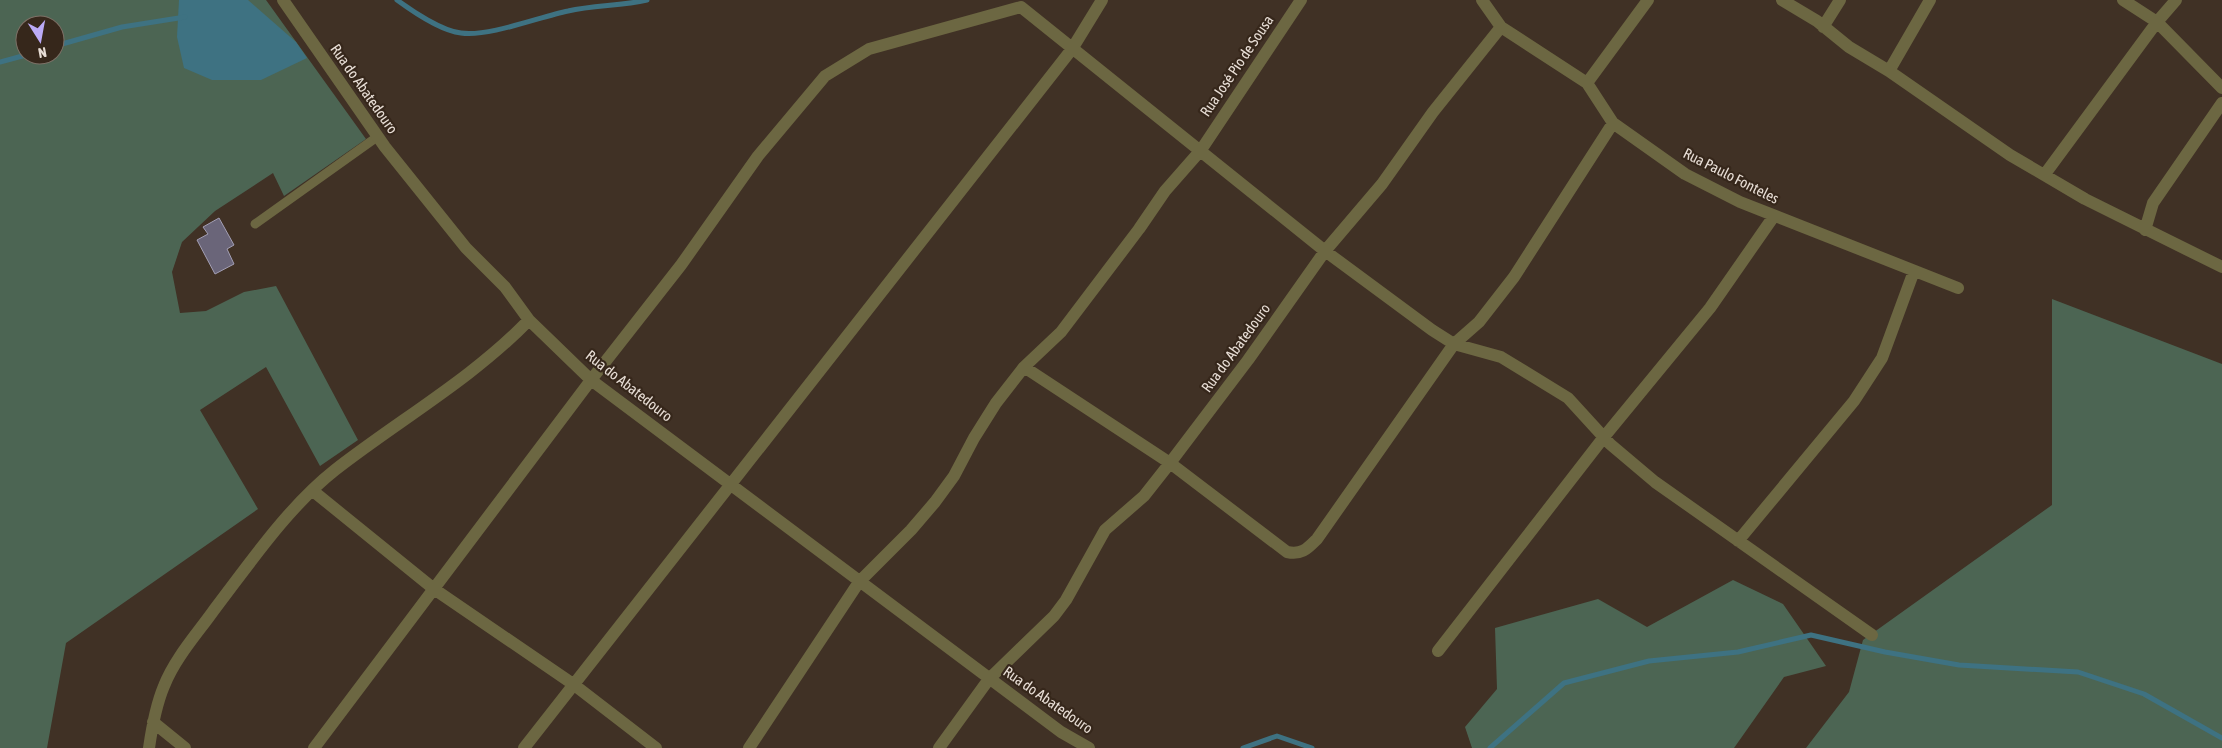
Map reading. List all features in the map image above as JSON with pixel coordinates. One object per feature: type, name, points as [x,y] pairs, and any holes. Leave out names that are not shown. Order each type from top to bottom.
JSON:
[{"type":"street","name":"Rua do Abatedouro","points":[[283,0],[377,136],[466,248],[505,287],[529,320],[591,380],[730,486],[1061,732],[1089,748]]},
{"type":"street","points":[[524,748],[1072,49],[1102,0]]},
{"type":"street","name":"Rua José Pio de Sousa","points":[[749,748],[859,582],[911,530],[935,502],[954,476],[996,403],[1024,367],[1061,332],[1134,237],[1165,191],[1201,150],[1301,0]]},
{"type":"street","name":"Rua Paulo Fonteles","points":[[1482,0],[1501,27],[1587,83],[1613,123],[1685,174],[1740,202],[1958,288]]},
{"type":"street","points":[[1587,83],[1648,0]]},
{"type":"street","points":[[1782,0],[2010,155],[2085,199],[2222,267]]},
{"type":"street","points":[[1823,27],[1840,0]]},
{"type":"street","points":[[1889,71],[1930,0]]},
{"type":"street","points":[[2124,0],[2157,22],[2222,88]]},
{"type":"street","points":[[2045,174],[2157,22],[2176,0]]},
{"type":"street","points":[[314,748],[591,380],[681,265],[758,156],[825,76],[869,49],[1021,7],[1325,251],[1454,344],[1501,357],[1568,398],[1604,437],[1655,482],[1872,635]]},
{"type":"street","name":"Rua do Abatedouro","points":[[939,748],[989,678],[1054,616],[1066,600],[1104,530],[1144,496],[1248,360],[1325,251],[1382,184],[1433,112],[1501,27]]},
{"type":"street","points":[[2145,230],[2154,203],[2222,102]]},
{"type":"street","points":[[1024,367],[1170,463],[1287,552],[1297,554],[1307,550],[1317,539],[1454,344],[1479,322],[1514,277],[1613,123]]},
{"type":"street","points":[[1438,651],[1604,437],[1710,308],[1774,216]]},
{"type":"street","points":[[1738,541],[1854,401],[1882,358],[1914,271]]},
{"type":"street","points":[[149,748],[153,722],[164,686],[177,660],[257,555],[313,491],[334,471],[491,357],[529,320]]},
{"type":"street","points":[[313,491],[434,589],[573,684],[656,748]]},
{"type":"street","points":[[153,722],[185,748]]},
{"type":"lane","points":[[255,224],[377,136]]},
{"type":"green space","points":[[0,0],[266,0],[366,139],[284,196],[273,173],[215,211],[182,242],[172,272],[180,313],[206,311],[244,292],[276,286],[358,440],[320,466],[266,367],[200,410],[258,509],[66,643],[47,748],[0,748]]},
{"type":"green space","points":[[2052,299],[2222,364],[2222,748],[1806,748],[1849,692],[1863,640],[2052,505]]},
{"type":"green space","points":[[1733,580],[1783,604],[1826,666],[1784,677],[1734,748],[1472,748],[1465,727],[1497,689],[1495,628],[1598,599],[1647,627]]},
{"type":"water","points":[[179,0],[248,0],[296,42],[307,58],[261,80],[212,80],[184,68],[177,37]]},
{"type":"building","points":[[219,218],[234,245],[227,249],[234,264],[215,274],[197,240],[208,234],[203,227]]},
{"type":"waterway","points":[[397,0],[436,25],[461,33],[485,32],[578,9],[647,0]]},
{"type":"waterway","points":[[65,43],[122,27],[185,17]]},
{"type":"waterway","points":[[0,62],[15,58]]},
{"type":"waterway","points":[[1490,748],[1564,683],[1649,661],[1738,652],[1811,635],[1885,652],[1959,665],[2078,672],[2144,694],[2222,738]]},
{"type":"waterway","points":[[1243,748],[1277,736],[1312,748]]}]
